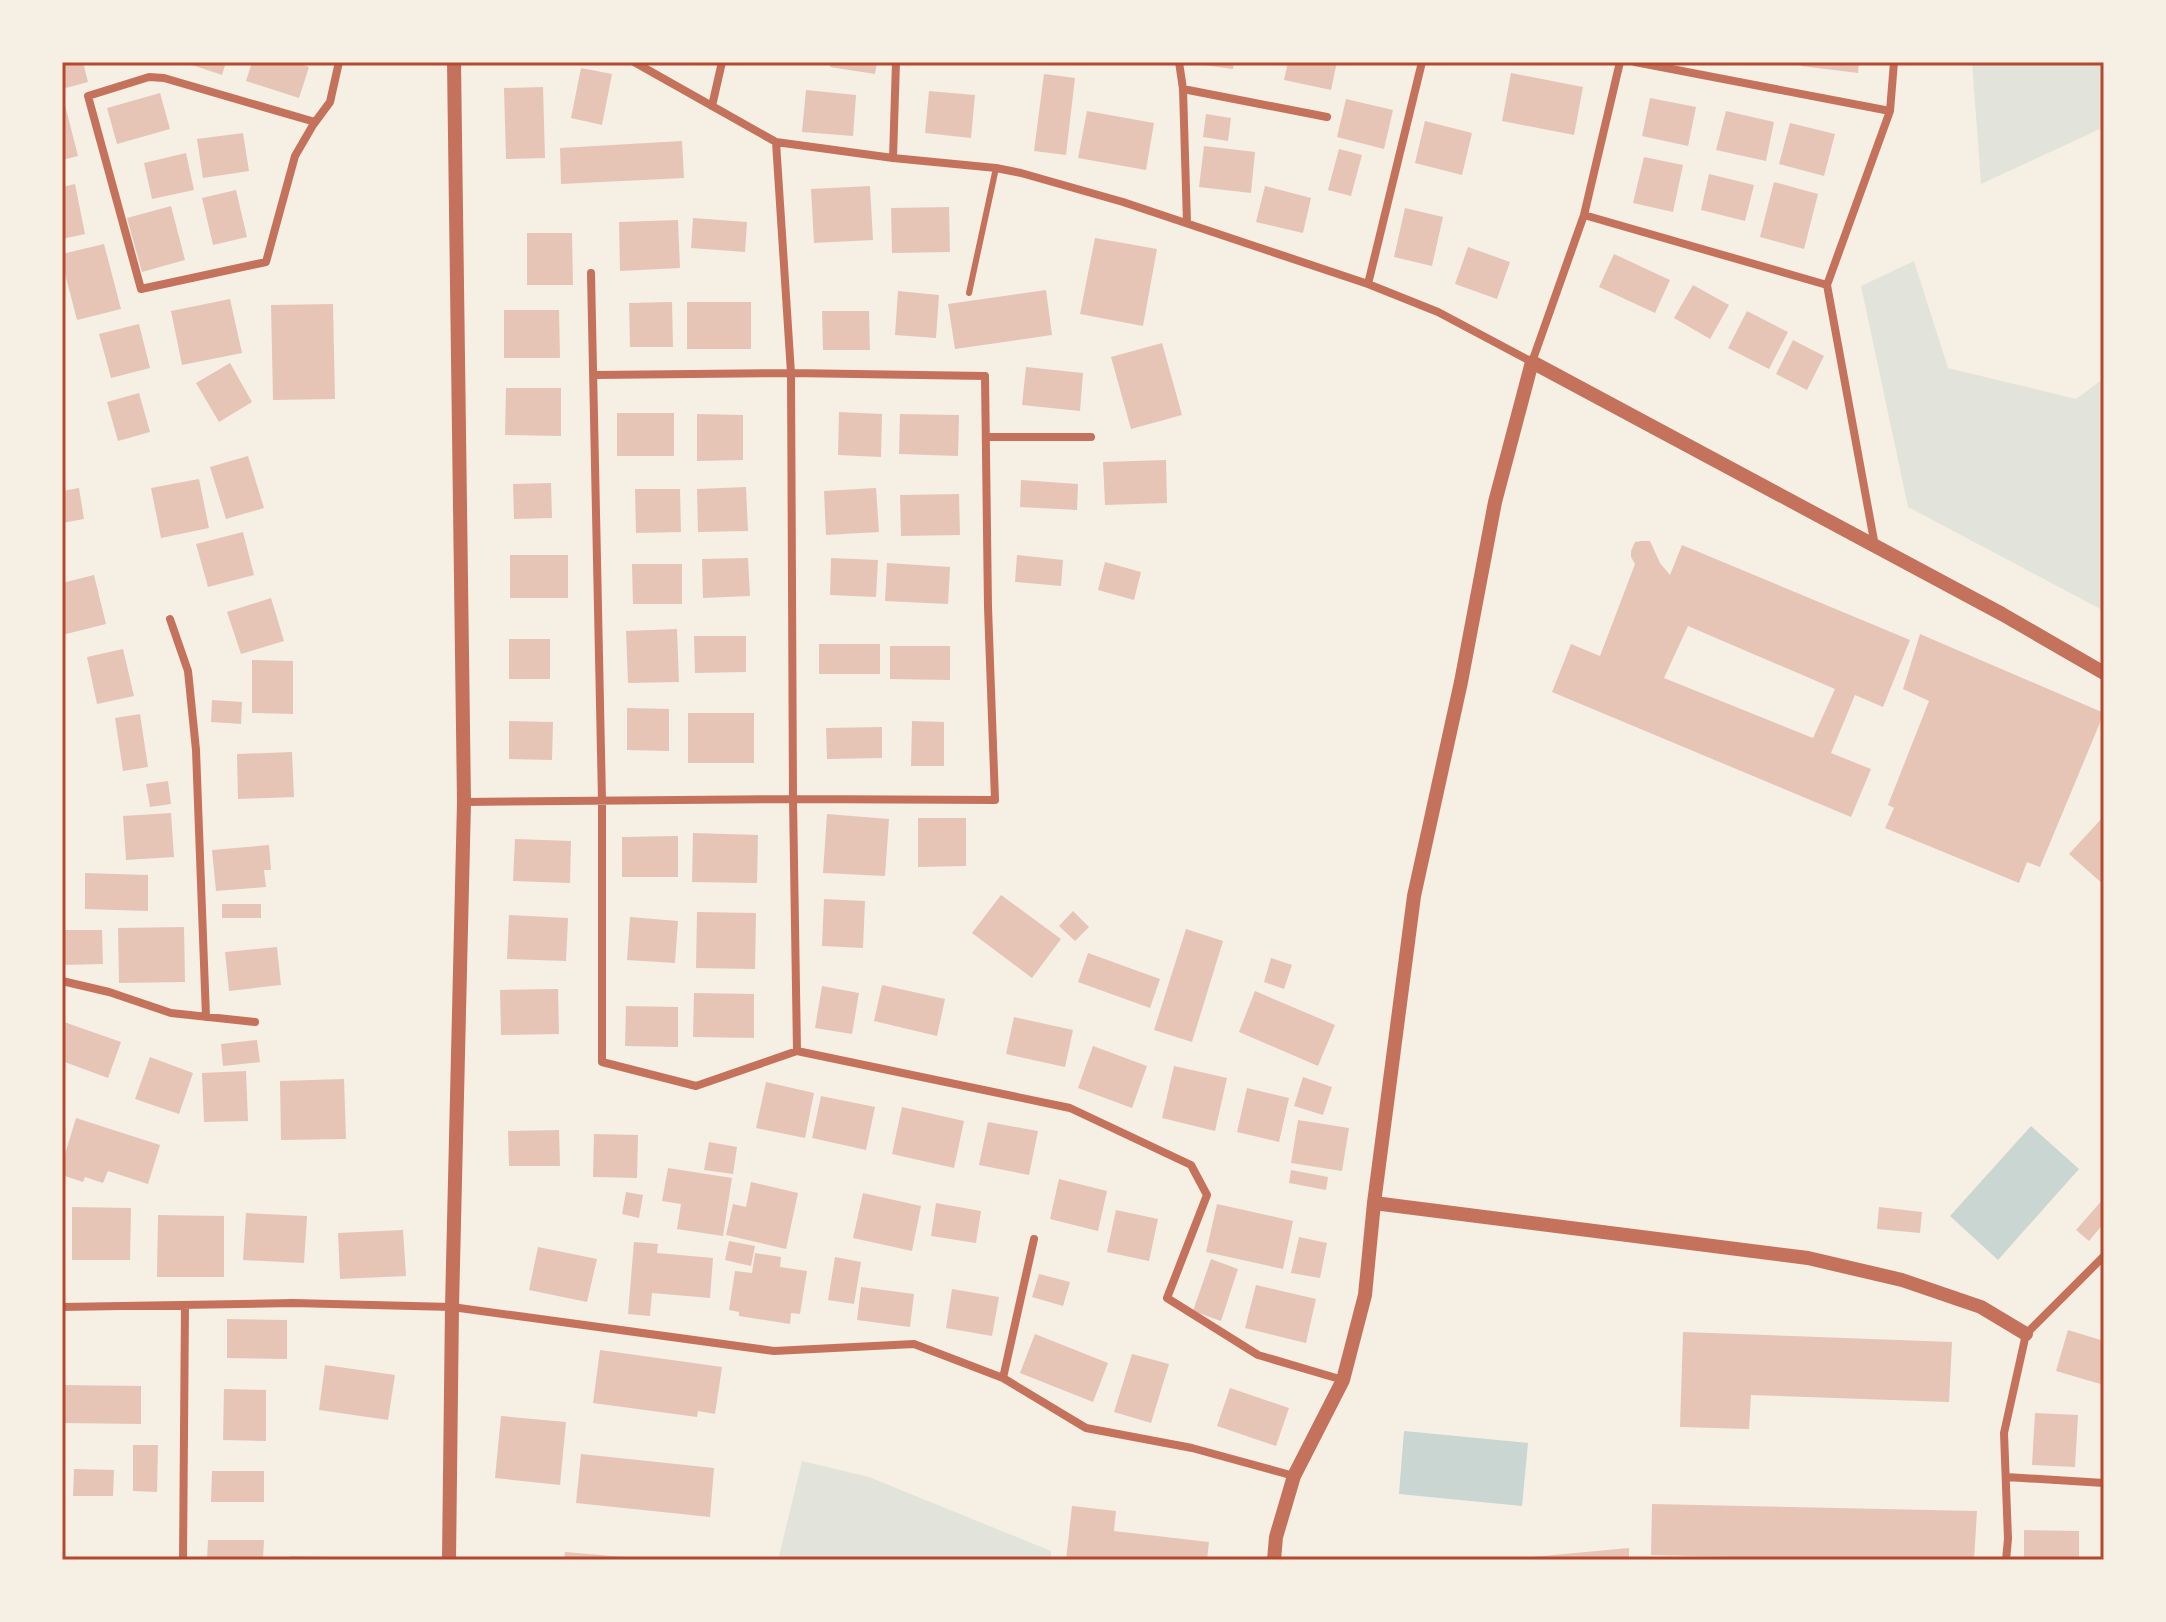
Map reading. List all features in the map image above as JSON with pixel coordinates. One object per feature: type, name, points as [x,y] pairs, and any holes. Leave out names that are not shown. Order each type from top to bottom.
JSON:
[{"type":"street","points":[[315,122],[164,78],[149,77],[88,96],[141,289],[266,262],[295,156],[330,102],[339,62]]},
{"type":"street","points":[[449,1560],[464,802],[454,62]]},
{"type":"street","points":[[634,62],[776,142],[996,168],[1036,177],[1187,223],[1368,284],[1438,312],[2002,614],[2104,673]]},
{"type":"street","points":[[712,106],[722,62]]},
{"type":"street","points":[[893,158],[896,62]]},
{"type":"street","points":[[1179,62],[1183,89],[1187,223]]},
{"type":"street","points":[[1368,284],[1422,62]]},
{"type":"street","points":[[1274,1560],[1276,1537],[1294,1476],[1343,1380],[1365,1295],[1414,896],[1461,682],[1495,502],[1532,362],[1584,215],[1620,62]]},
{"type":"street","points":[[1635,62],[1890,111]]},
{"type":"street","points":[[1875,546],[1827,285],[1890,111],[1894,62]]},
{"type":"street","points":[[1183,89],[1327,117]]},
{"type":"street","points":[[776,142],[791,373],[797,1051]]},
{"type":"street","points":[[1584,215],[1827,285]]},
{"type":"street","points":[[591,273],[602,800],[602,1062],[696,1086],[797,1051],[1070,1108],[1191,1165],[1207,1195],[1167,1298],[1258,1355],[1343,1380]]},
{"type":"street","points":[[464,802],[995,800],[985,376],[791,373],[595,375]]},
{"type":"street","points":[[986,437],[1091,437]]},
{"type":"street","points":[[170,619],[188,671],[196,750],[206,1017]]},
{"type":"street","points":[[62,981],[109,992],[171,1013],[255,1022]]},
{"type":"street","points":[[1374,1203],[1808,1258],[1902,1280],[1981,1307],[2026,1334]]},
{"type":"street","points":[[1003,1378],[1034,1239]]},
{"type":"street","points":[[2006,1560],[2004,1433],[2026,1334],[2104,1256]]},
{"type":"street","points":[[2095,1265],[2104,1275]]},
{"type":"street","points":[[62,1307],[293,1303],[452,1307],[774,1351],[914,1344],[1003,1378],[1086,1428],[1192,1448],[1294,1476]]},
{"type":"street","points":[[183,1560],[185,1305]]},
{"type":"street","points":[[2006,1477],[2104,1483]]},
{"type":"lane","points":[[969,293],[996,168]]},
{"type":"shaded area","points":[[1972,62],[2104,62],[2104,142],[2100,129],[1981,184]]},
{"type":"shaded area","points":[[1914,261],[1948,368],[2076,399],[2104,378],[2104,611],[1908,507],[1861,286]]},
{"type":"shaded area","points":[[2031,1126],[2079,1169],[1998,1260],[1950,1216]]},
{"type":"shaded area","points":[[1404,1431],[1528,1443],[1522,1506],[1399,1494]]},
{"type":"shaded area","points":[[802,1461],[869,1477],[1051,1551],[1051,1560],[778,1560]]},
{"type":"building","points":[[62,62],[83,62],[88,82],[62,89]]},
{"type":"building","points":[[183,62],[226,62],[222,75]]},
{"type":"building","points":[[252,62],[294,62],[309,67],[299,98],[246,81]]},
{"type":"building","points":[[831,62],[877,62],[875,74],[830,67]]},
{"type":"building","points":[[1196,62],[1234,62],[1233,69]]},
{"type":"building","points":[[1288,62],[1337,62],[1331,90],[1284,80]]},
{"type":"building","points":[[1801,62],[1859,62],[1858,73],[1801,66]]},
{"type":"building","points":[[581,68],[612,74],[602,125],[571,118]]},
{"type":"building","points":[[1511,73],[1583,87],[1574,135],[1502,121]]},
{"type":"building","points":[[1044,74],[1075,78],[1066,155],[1034,151]]},
{"type":"building","points":[[543,87],[545,158],[506,159],[504,88]]},
{"type":"building","points":[[806,90],[856,95],[853,136],[802,132]]},
{"type":"building","points":[[929,91],[975,95],[971,138],[925,133]]},
{"type":"building","points":[[160,93],[170,129],[117,144],[107,108]]},
{"type":"building","points":[[1650,98],[1696,107],[1688,146],[1642,136]]},
{"type":"building","points":[[1346,99],[1393,110],[1384,149],[1337,137]]},
{"type":"building","points":[[65,105],[78,156],[62,160],[62,106]]},
{"type":"building","points":[[1087,111],[1154,123],[1146,170],[1078,158]]},
{"type":"building","points":[[1726,111],[1774,122],[1766,161],[1716,150]]},
{"type":"building","points":[[1206,114],[1231,118],[1228,141],[1203,137]]},
{"type":"building","points":[[1425,121],[1472,133],[1462,175],[1415,163]]},
{"type":"building","points":[[1790,123],[1835,134],[1824,176],[1779,164]]},
{"type":"building","points":[[243,133],[249,171],[203,178],[197,139]]},
{"type":"building","points":[[682,141],[684,178],[561,184],[560,148]]},
{"type":"building","points":[[1204,146],[1255,152],[1251,193],[1199,187]]},
{"type":"building","points":[[1339,149],[1362,155],[1351,196],[1328,190]]},
{"type":"building","points":[[186,153],[194,190],[152,199],[144,163]]},
{"type":"building","points":[[1644,157],[1683,165],[1673,212],[1633,203]]},
{"type":"building","points":[[1709,174],[1754,185],[1745,221],[1701,210]]},
{"type":"building","points":[[1774,182],[1818,194],[1804,249],[1760,237]]},
{"type":"building","points":[[75,184],[85,234],[62,239],[62,187]]},
{"type":"building","points":[[870,186],[873,240],[814,243],[811,189]]},
{"type":"building","points":[[1265,186],[1311,198],[1303,233],[1256,222]]},
{"type":"building","points":[[236,190],[247,237],[213,245],[202,198]]},
{"type":"building","points":[[171,206],[185,260],[142,272],[127,218]]},
{"type":"building","points":[[949,207],[950,252],[892,253],[891,208]]},
{"type":"building","points":[[1405,208],[1443,217],[1432,266],[1394,257]]},
{"type":"building","points":[[693,218],[747,222],[745,252],[691,248]]},
{"type":"building","points":[[678,220],[680,268],[620,271],[619,222]]},
{"type":"building","points":[[527,233],[572,233],[573,285],[527,285]]},
{"type":"building","points":[[1095,238],[1157,249],[1143,326],[1080,314]]},
{"type":"building","points":[[104,244],[121,309],[77,320],[62,254]]},
{"type":"building","points":[[1468,247],[1510,262],[1497,299],[1455,284]]},
{"type":"building","points":[[1614,254],[1670,280],[1655,313],[1599,287]]},
{"type":"building","points":[[1693,285],[1729,305],[1710,339],[1674,318]]},
{"type":"building","points":[[1046,290],[1052,335],[955,349],[948,304]]},
{"type":"building","points":[[898,291],[939,295],[936,338],[895,335]]},
{"type":"building","points":[[230,299],[242,353],[182,365],[171,311]]},
{"type":"building","points":[[672,302],[673,347],[630,347],[629,303]]},
{"type":"building","points":[[687,302],[751,302],[751,349],[687,349]]},
{"type":"building","points":[[333,304],[335,399],[273,400],[271,305]]},
{"type":"building","points":[[504,310],[559,310],[560,358],[504,358]]},
{"type":"building","points":[[822,311],[869,311],[870,350],[823,350]]},
{"type":"building","points":[[1747,311],[1788,332],[1769,369],[1728,348]]},
{"type":"building","points":[[139,324],[150,368],[111,378],[99,334]]},
{"type":"building","points":[[1793,340],[1824,356],[1807,390],[1776,374]]},
{"type":"building","points":[[1162,343],[1182,415],[1131,429],[1111,357]]},
{"type":"building","points":[[230,363],[252,402],[219,422],[196,383]]},
{"type":"building","points":[[1026,367],[1083,373],[1080,411],[1022,405]]},
{"type":"building","points":[[506,388],[561,388],[561,436],[505,435]]},
{"type":"building","points":[[139,393],[150,432],[118,441],[107,402]]},
{"type":"building","points":[[839,412],[882,414],[881,457],[838,455]]},
{"type":"building","points":[[617,413],[674,413],[674,456],[617,456]]},
{"type":"building","points":[[697,414],[743,415],[743,460],[697,461]]},
{"type":"building","points":[[900,414],[959,415],[958,456],[899,454]]},
{"type":"building","points":[[248,456],[264,508],[226,519],[210,467]]},
{"type":"building","points":[[1166,460],[1167,503],[1105,505],[1103,462]]},
{"type":"building","points":[[199,479],[209,528],[161,538],[151,488]]},
{"type":"building","points":[[1021,480],[1078,484],[1077,510],[1020,507]]},
{"type":"building","points":[[551,483],[552,518],[514,519],[513,484]]},
{"type":"building","points":[[746,487],[748,531],[698,532],[697,489]]},
{"type":"building","points":[[79,488],[84,519],[62,523],[62,491]]},
{"type":"building","points":[[876,488],[879,532],[826,535],[824,491]]},
{"type":"building","points":[[635,489],[680,489],[681,532],[636,533]]},
{"type":"building","points":[[959,494],[960,535],[901,536],[900,495]]},
{"type":"building","points":[[243,532],[254,575],[208,587],[196,544]]},
{"type":"building","points":[[1650,541],[1660,563],[1670,575],[1682,545],[1910,640],[1883,707],[1855,695],[1831,753],[1871,769],[1851,817],[1552,692],[1571,644],[1600,656],[1635,564],[1631,551],[1635,542]],"holes":[[[1688,626],[1835,689],[1813,738],[1664,678]]]},
{"type":"building","points":[[510,555],[568,555],[568,598],[510,598]]},
{"type":"building","points":[[1017,555],[1063,560],[1061,586],[1015,582]]},
{"type":"building","points":[[748,558],[750,596],[703,598],[702,559]]},
{"type":"building","points":[[831,558],[878,560],[876,597],[830,595]]},
{"type":"building","points":[[1105,562],[1141,572],[1134,600],[1098,590]]},
{"type":"building","points":[[887,563],[950,567],[948,604],[885,601]]},
{"type":"building","points":[[632,564],[682,564],[682,604],[633,604]]},
{"type":"building","points":[[94,575],[106,624],[62,635],[62,583]]},
{"type":"building","points":[[271,598],[284,641],[241,654],[227,612]]},
{"type":"building","points":[[677,629],[679,682],[628,683],[626,631]]},
{"type":"building","points":[[1920,634],[2104,713],[2040,867],[2027,862],[2019,883],[1885,828],[1894,808],[1888,805],[1929,701],[1903,689]]},
{"type":"building","points":[[694,636],[746,636],[746,672],[695,673]]},
{"type":"building","points":[[509,639],[550,639],[550,679],[509,679]]},
{"type":"building","points":[[819,644],[880,644],[880,674],[819,674]]},
{"type":"building","points":[[890,646],[950,646],[950,680],[890,679]]},
{"type":"building","points":[[123,649],[134,696],[97,704],[87,657]]},
{"type":"building","points":[[252,660],[293,661],[293,714],[252,713]]},
{"type":"building","points":[[212,700],[242,702],[241,724],[211,722]]},
{"type":"building","points":[[627,708],[669,709],[669,751],[627,750]]},
{"type":"building","points":[[688,713],[754,713],[754,763],[688,763]]},
{"type":"building","points":[[140,714],[148,767],[123,771],[115,718]]},
{"type":"building","points":[[509,721],[553,722],[552,760],[509,759]]},
{"type":"building","points":[[912,721],[944,722],[944,766],[911,766]]},
{"type":"building","points":[[882,727],[882,758],[827,759],[826,728]]},
{"type":"building","points":[[292,752],[294,797],[238,799],[237,754]]},
{"type":"building","points":[[168,781],[171,804],[150,807],[146,784]]},
{"type":"building","points":[[171,813],[174,857],[126,860],[123,816]]},
{"type":"building","points":[[827,814],[889,819],[885,876],[823,873]]},
{"type":"building","points":[[2104,816],[2104,885],[2069,854]]},
{"type":"building","points":[[918,818],[966,818],[966,866],[918,867]]},
{"type":"building","points":[[693,833],[758,835],[757,883],[692,882]]},
{"type":"building","points":[[678,836],[678,877],[622,877],[622,837]]},
{"type":"building","points":[[515,839],[571,841],[570,883],[513,881]]},
{"type":"building","points":[[269,845],[271,870],[264,870],[266,887],[216,891],[212,850]]},
{"type":"building","points":[[85,873],[148,875],[148,911],[85,909]]},
{"type":"building","points":[[1001,895],[1061,939],[1032,978],[972,933]]},
{"type":"building","points":[[824,899],[865,901],[863,948],[822,946]]},
{"type":"building","points":[[222,904],[261,904],[261,918],[222,918]]},
{"type":"building","points":[[1073,911],[1089,927],[1075,941],[1059,926]]},
{"type":"building","points":[[697,912],[756,913],[755,969],[696,968]]},
{"type":"building","points":[[509,915],[568,918],[566,961],[507,959]]},
{"type":"building","points":[[630,917],[678,921],[675,963],[627,960]]},
{"type":"building","points":[[184,927],[185,982],[119,983],[118,928]]},
{"type":"building","points":[[1186,929],[1223,941],[1192,1042],[1154,1030]]},
{"type":"building","points":[[62,930],[102,930],[103,964],[62,965]]},
{"type":"building","points":[[277,947],[281,985],[229,991],[225,952]]},
{"type":"building","points":[[1088,953],[1160,979],[1150,1008],[1078,982]]},
{"type":"building","points":[[1271,958],[1292,965],[1284,989],[1264,982]]},
{"type":"building","points":[[882,985],[945,999],[937,1036],[874,1021]]},
{"type":"building","points":[[822,986],[859,993],[852,1034],[815,1028]]},
{"type":"building","points":[[558,989],[559,1034],[501,1035],[500,990]]},
{"type":"building","points":[[1255,991],[1335,1025],[1318,1066],[1239,1032]]},
{"type":"building","points":[[694,993],[754,994],[754,1038],[693,1037]]},
{"type":"building","points":[[626,1006],[678,1007],[678,1047],[625,1046]]},
{"type":"building","points":[[1014,1017],[1073,1030],[1065,1067],[1006,1054]]},
{"type":"building","points":[[64,1022],[121,1042],[108,1078],[62,1061]]},
{"type":"building","points":[[257,1040],[260,1062],[223,1066],[221,1044]]},
{"type":"building","points":[[1093,1046],[1147,1066],[1132,1108],[1078,1088]]},
{"type":"building","points":[[150,1057],[193,1073],[179,1114],[135,1099]]},
{"type":"building","points":[[1174,1066],[1227,1078],[1215,1131],[1162,1118]]},
{"type":"building","points":[[246,1071],[248,1121],[204,1122],[202,1073]]},
{"type":"building","points":[[1303,1077],[1332,1087],[1323,1115],[1294,1106]]},
{"type":"building","points":[[344,1079],[346,1139],[281,1140],[280,1081]]},
{"type":"building","points":[[766,1082],[814,1093],[805,1138],[756,1128]]},
{"type":"building","points":[[1247,1088],[1289,1098],[1279,1142],[1237,1132]]},
{"type":"building","points":[[821,1096],[875,1107],[866,1150],[812,1138]]},
{"type":"building","points":[[902,1107],[964,1121],[954,1168],[892,1154]]},
{"type":"building","points":[[76,1118],[160,1145],[148,1184],[108,1171],[103,1183],[85,1177],[83,1182],[62,1175],[62,1164]]},
{"type":"building","points":[[1298,1120],[1349,1128],[1342,1171],[1291,1163]]},
{"type":"building","points":[[988,1122],[1038,1131],[1029,1175],[979,1165]]},
{"type":"building","points":[[559,1130],[560,1166],[509,1166],[508,1131]]},
{"type":"building","points":[[594,1134],[638,1135],[637,1178],[593,1177]]},
{"type":"building","points":[[709,1142],[737,1147],[733,1174],[704,1170]]},
{"type":"building","points":[[668,1168],[732,1178],[723,1236],[677,1229],[681,1204],[662,1201]]},
{"type":"building","points":[[1291,1170],[1328,1177],[1326,1190],[1289,1183]]},
{"type":"building","points":[[1059,1179],[1107,1191],[1098,1231],[1050,1219]]},
{"type":"building","points":[[751,1182],[798,1193],[786,1249],[726,1235],[733,1204],[746,1207]]},
{"type":"building","points":[[626,1192],[643,1195],[639,1218],[622,1214]]},
{"type":"building","points":[[863,1193],[921,1206],[912,1251],[853,1238]]},
{"type":"building","points":[[2104,1198],[2104,1223],[2089,1241],[2076,1230]]},
{"type":"building","points":[[936,1203],[981,1211],[976,1243],[931,1236]]},
{"type":"building","points":[[1217,1204],[1293,1221],[1283,1269],[1206,1252]]},
{"type":"building","points":[[72,1207],[131,1208],[130,1260],[72,1260]]},
{"type":"building","points":[[1879,1207],[1922,1212],[1920,1233],[1877,1229]]},
{"type":"building","points":[[1116,1210],[1158,1219],[1149,1261],[1107,1252]]},
{"type":"building","points":[[246,1213],[307,1216],[304,1263],[243,1260]]},
{"type":"building","points":[[158,1215],[224,1216],[224,1277],[157,1277]]},
{"type":"building","points":[[403,1230],[406,1276],[340,1279],[338,1233]]},
{"type":"building","points":[[1299,1237],[1327,1243],[1320,1278],[1291,1273]]},
{"type":"building","points":[[729,1241],[755,1246],[751,1266],[725,1260]]},
{"type":"building","points":[[634,1242],[658,1244],[657,1253],[713,1258],[710,1298],[652,1293],[650,1316],[628,1314]]},
{"type":"building","points":[[538,1247],[597,1259],[587,1302],[529,1290]]},
{"type":"building","points":[[755,1253],[781,1257],[780,1267],[807,1271],[800,1314],[791,1313],[790,1324],[739,1316],[739,1312],[729,1310],[735,1271],[752,1273]]},
{"type":"building","points":[[835,1257],[861,1262],[854,1304],[828,1300]]},
{"type":"building","points":[[1211,1259],[1238,1269],[1221,1321],[1193,1311]]},
{"type":"building","points":[[1039,1274],[1070,1282],[1063,1306],[1032,1297]]},
{"type":"building","points":[[1256,1285],[1316,1299],[1306,1343],[1245,1328]]},
{"type":"building","points":[[861,1287],[914,1294],[910,1327],[857,1320]]},
{"type":"building","points":[[952,1289],[999,1297],[992,1336],[946,1328]]},
{"type":"building","points":[[227,1319],[287,1320],[287,1359],[227,1358]]},
{"type":"building","points":[[2068,1330],[2104,1341],[2104,1385],[2056,1371]]},
{"type":"building","points":[[1683,1332],[1952,1342],[1949,1402],[1751,1395],[1749,1429],[1680,1427]]},
{"type":"building","points":[[1035,1334],[1108,1363],[1093,1402],[1020,1373]]},
{"type":"building","points":[[600,1350],[722,1367],[715,1414],[698,1411],[697,1417],[593,1403]]},
{"type":"building","points":[[1132,1354],[1169,1364],[1151,1423],[1114,1412]]},
{"type":"building","points":[[325,1365],[395,1375],[388,1420],[319,1410]]},
{"type":"building","points":[[62,1385],[141,1386],[141,1424],[62,1423]]},
{"type":"building","points":[[1230,1388],[1289,1408],[1276,1446],[1217,1426]]},
{"type":"building","points":[[224,1389],[266,1390],[266,1441],[223,1440]]},
{"type":"building","points":[[2035,1413],[2078,1415],[2075,1467],[2032,1465]]},
{"type":"building","points":[[501,1416],[566,1422],[560,1485],[495,1478]]},
{"type":"building","points":[[133,1445],[158,1445],[157,1492],[133,1491]]},
{"type":"building","points":[[581,1454],[714,1468],[710,1517],[576,1503]]},
{"type":"building","points":[[74,1469],[114,1470],[113,1496],[73,1496]]},
{"type":"building","points":[[212,1471],[264,1471],[264,1502],[211,1502]]},
{"type":"building","points":[[1652,1504],[1977,1511],[1974,1560],[1651,1555]]},
{"type":"building","points":[[1072,1506],[1116,1511],[1114,1531],[1209,1542],[1207,1560],[1066,1560]]},
{"type":"building","points":[[2024,1530],[2079,1531],[2079,1560],[2024,1560]]},
{"type":"building","points":[[208,1540],[264,1540],[263,1560],[207,1560]]},
{"type":"building","points":[[1629,1548],[1629,1560],[1520,1560],[1520,1558]]},
{"type":"building","points":[[565,1552],[636,1558],[636,1560],[564,1560]]},
{"type":"building","points":[[290,1556],[330,1557],[330,1560],[290,1560]]}]
